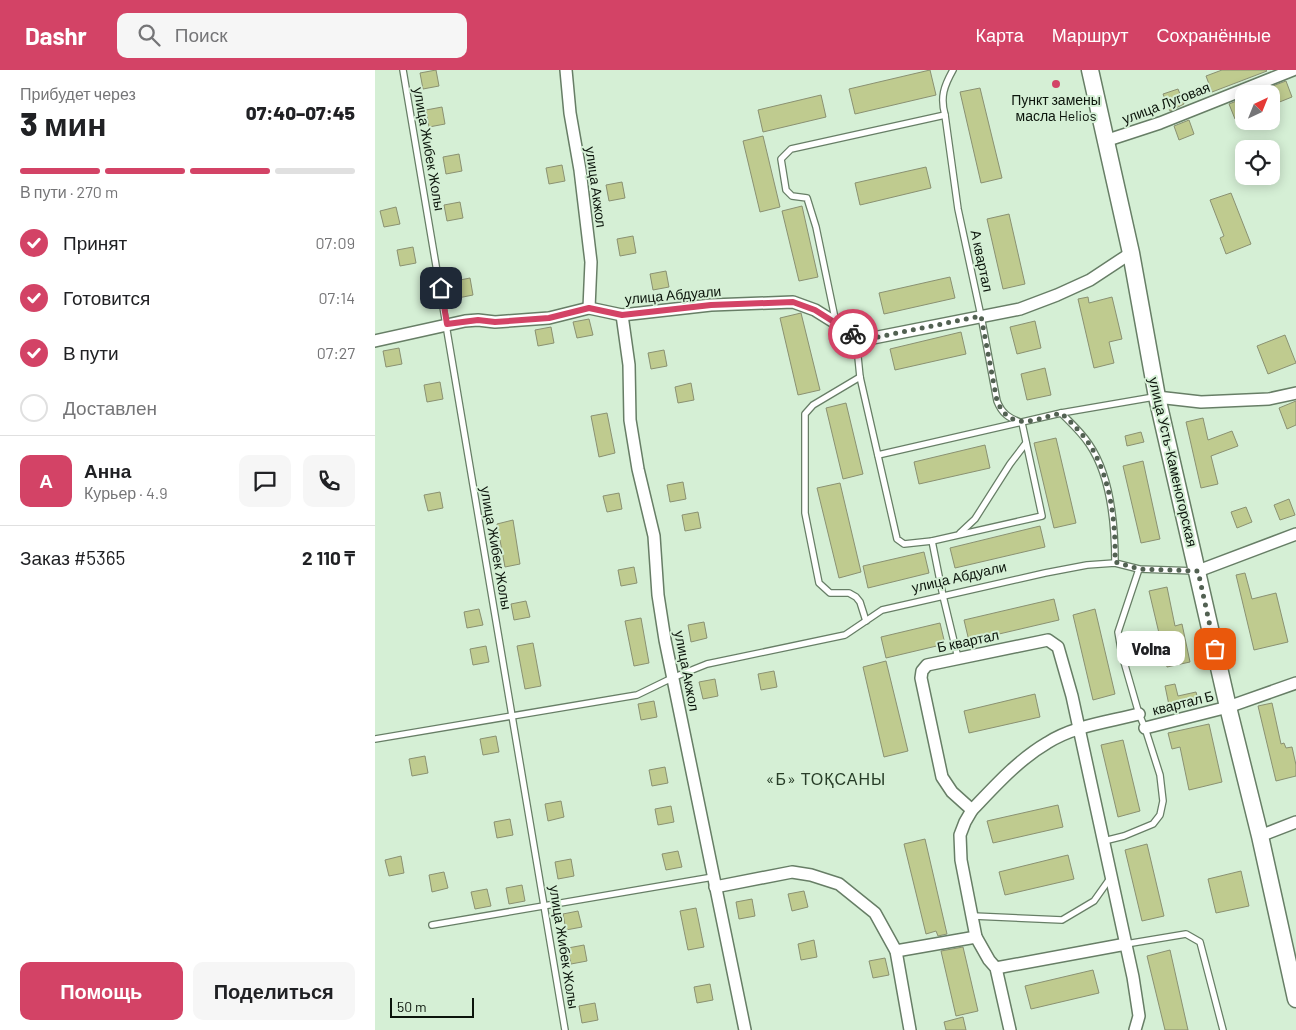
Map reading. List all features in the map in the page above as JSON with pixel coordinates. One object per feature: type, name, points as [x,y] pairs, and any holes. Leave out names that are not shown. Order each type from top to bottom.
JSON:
[{"type":"street","name":"улица Акжол","points":[[566,70],[570,113],[580,170],[591,262],[589,308]]},
{"type":"street","name":"улица Усть-Каменогорская","points":[[1090,70],[1131,254],[1157,397],[1228,707],[1260,836],[1296,999]]},
{"type":"street","name":"улица Луговая","points":[[1105,141],[1160,123],[1293,70]]},
{"type":"street","points":[[863,340],[1020,308],[1057,295],[1090,280],[1131,254]]},
{"type":"street","name":"улица Абдуали","points":[[375,342],[471,320],[495,322],[549,318],[589,308],[622,315],[711,305],[793,302],[815,310],[863,340]]},
{"type":"street","name":"улица Акжол","points":[[622,315],[629,366],[630,420],[654,536],[658,595],[672,678],[745,1030]]},
{"type":"street","points":[[1157,397],[1201,402],[1269,399],[1296,394]]},
{"type":"street","points":[[1198,571],[1296,534]]},
{"type":"street","name":"Б квартал","points":[[972,810],[951,792],[942,777],[921,678],[922,671],[927,665],[1049,640],[1059,647],[1072,696],[1104,840],[1133,977],[1139,1016],[1135,1030]]},
{"type":"street","name":"квартал Б","points":[[1145,728],[1228,707],[1296,683]]},
{"type":"street","points":[[1010,1030],[997,968],[989,960],[977,937],[959,847],[960,835],[965,822],[972,810],[1020,762],[1047,742],[1078,729],[1139,714]]},
{"type":"street","points":[[1260,836],[1296,822]]},
{"type":"street","points":[[714,882],[791,872],[811,875],[839,884],[875,913],[896,950],[910,1030]]},
{"type":"street","points":[[896,950],[977,937]]},
{"type":"street","points":[[997,968],[1126,944]]},
{"type":"lane","name":"улица Жибек Жолы","points":[[403,70],[565,1030]]},
{"type":"lane","name":"А квартал","points":[[953,70],[946,84],[941,104],[945,116],[958,209],[997,401],[1006,416],[1022,423]]},
{"type":"lane","points":[[836,323],[816,227],[807,198],[792,196],[786,190],[781,159],[791,149],[804,145],[945,116]]},
{"type":"lane","points":[[863,340],[858,357],[860,377],[897,539],[904,544],[932,541],[1042,516],[1022,423]]},
{"type":"lane","points":[[860,377],[813,405],[805,414],[805,513],[819,583],[830,593],[849,593],[856,597],[860,602],[866,620]]},
{"type":"lane","points":[[878,455],[1061,413],[1157,397]]},
{"type":"lane","points":[[1061,413],[1078,429],[1090,445],[1101,467],[1112,510],[1115,562],[1139,569],[1198,571]]},
{"type":"lane","points":[[958,535],[975,519],[1010,464],[1026,443]]},
{"type":"lane","points":[[932,541],[958,658]]},
{"type":"lane","name":"улица Абдуали","points":[[375,739],[637,695],[707,664],[845,635],[881,610],[1045,573],[1115,562]]},
{"type":"lane","points":[[1104,840],[1141,830],[1153,824],[1160,815],[1163,801],[1160,775],[1121,654],[1118,632],[1139,569]]},
{"type":"lane","points":[[973,916],[1062,920],[1094,901],[1111,877]]},
{"type":"lane","points":[[431,925],[545,905],[714,882]]},
{"type":"lane","points":[[1126,944],[1186,934],[1200,942],[1223,1030]]},
{"type":"building","points":[[436,70],[439,86],[423,89],[420,73]]},
{"type":"building","points":[[930,70],[936,95],[855,114],[849,89]]},
{"type":"building","points":[[1222,70],[1267,71],[1212,92],[1206,76]]},
{"type":"building","points":[[1286,81],[1292,97],[1280,102],[1280,85],[1275,85]]},
{"type":"building","points":[[980,88],[1002,178],[981,183],[960,92]]},
{"type":"building","points":[[1178,89],[1184,104],[1170,111],[1163,94]]},
{"type":"building","points":[[821,95],[826,117],[763,132],[758,110]]},
{"type":"building","points":[[1235,102],[1235,119],[1229,104]]},
{"type":"building","points":[[442,107],[445,124],[429,127],[426,110]]},
{"type":"building","points":[[1189,120],[1194,134],[1179,140],[1174,126]]},
{"type":"building","points":[[763,136],[780,207],[760,212],[743,141]]},
{"type":"building","points":[[459,154],[462,171],[446,174],[443,157]]},
{"type":"building","points":[[562,165],[565,181],[549,184],[546,168]]},
{"type":"building","points":[[926,167],[931,188],[860,205],[855,183]]},
{"type":"building","points":[[622,182],[625,198],[609,201],[606,185]]},
{"type":"building","points":[[1231,193],[1251,244],[1226,254],[1220,238],[1224,236],[1210,200]]},
{"type":"building","points":[[460,202],[463,218],[447,221],[444,205]]},
{"type":"building","points":[[802,206],[818,277],[799,281],[782,211]]},
{"type":"building","points":[[396,207],[400,224],[384,227],[380,211]]},
{"type":"building","points":[[1009,214],[1025,284],[1003,289],[987,219]]},
{"type":"building","points":[[633,236],[636,253],[620,256],[617,239]]},
{"type":"building","points":[[413,247],[416,263],[400,266],[397,250]]},
{"type":"building","points":[[666,271],[669,287],[653,290],[650,274]]},
{"type":"building","points":[[950,277],[955,298],[884,314],[879,293]]},
{"type":"building","points":[[470,278],[473,295],[458,298],[455,281]]},
{"type":"building","points":[[1088,297],[1089,303],[1112,297],[1122,339],[1109,342],[1114,363],[1094,368],[1078,299]]},
{"type":"building","points":[[801,313],[820,390],[798,395],[780,318]]},
{"type":"building","points":[[589,319],[593,335],[577,338],[573,322]]},
{"type":"building","points":[[1035,321],[1041,348],[1017,354],[1010,327]]},
{"type":"building","points":[[551,327],[554,343],[538,346],[535,330]]},
{"type":"building","points":[[961,332],[966,354],[895,370],[890,349]]},
{"type":"building","points":[[1285,335],[1296,363],[1268,374],[1257,346]]},
{"type":"building","points":[[399,348],[402,364],[386,367],[383,351]]},
{"type":"building","points":[[664,350],[667,366],[651,369],[648,353]]},
{"type":"building","points":[[1045,368],[1051,395],[1027,400],[1021,374]]},
{"type":"building","points":[[440,382],[443,399],[427,402],[424,385]]},
{"type":"building","points":[[691,383],[694,400],[678,403],[675,387]]},
{"type":"building","points":[[1296,401],[1296,425],[1287,429],[1279,408]]},
{"type":"building","points":[[846,403],[863,474],[843,479],[826,408]]},
{"type":"building","points":[[607,413],[615,453],[599,457],[591,416]]},
{"type":"building","points":[[1203,418],[1208,440],[1232,431],[1238,446],[1211,456],[1218,484],[1201,488],[1186,422]]},
{"type":"building","points":[[1141,432],[1144,442],[1127,446],[1125,436]]},
{"type":"building","points":[[1056,438],[1076,523],[1054,528],[1034,443]]},
{"type":"building","points":[[985,445],[990,468],[919,484],[914,462]]},
{"type":"building","points":[[1143,461],[1160,539],[1141,543],[1123,466]]},
{"type":"building","points":[[683,482],[686,499],[670,502],[667,485]]},
{"type":"building","points":[[840,483],[861,572],[839,578],[817,488]]},
{"type":"building","points":[[440,492],[443,508],[428,511],[424,495]]},
{"type":"building","points":[[619,493],[622,509],[607,512],[603,496]]},
{"type":"building","points":[[1289,499],[1295,515],[1280,520],[1274,505]]},
{"type":"building","points":[[1246,507],[1252,522],[1237,528],[1231,512]]},
{"type":"building","points":[[698,512],[701,528],[685,531],[682,515]]},
{"type":"building","points":[[513,520],[520,564],[505,567],[497,524]]},
{"type":"building","points":[[1040,526],[1045,547],[955,568],[950,548]]},
{"type":"building","points":[[924,552],[929,573],[868,588],[863,566]]},
{"type":"building","points":[[634,567],[637,583],[621,586],[618,570]]},
{"type":"building","points":[[1245,573],[1252,599],[1276,593],[1288,642],[1254,650],[1236,575]]},
{"type":"building","points":[[1167,587],[1175,626],[1182,624],[1190,662],[1167,667],[1149,591]]},
{"type":"building","points":[[1054,599],[1059,620],[969,641],[964,620]]},
{"type":"building","points":[[526,601],[530,617],[514,620],[511,604]]},
{"type":"building","points":[[479,609],[483,625],[467,628],[464,612]]},
{"type":"building","points":[[1095,609],[1115,694],[1093,700],[1073,615]]},
{"type":"building","points":[[641,618],[649,663],[634,666],[625,621]]},
{"type":"building","points":[[704,622],[707,638],[691,642],[688,625]]},
{"type":"building","points":[[940,623],[945,644],[886,658],[881,637]]},
{"type":"building","points":[[533,643],[541,686],[525,689],[517,646]]},
{"type":"building","points":[[486,646],[489,662],[473,665],[470,649]]},
{"type":"building","points":[[886,661],[908,751],[884,757],[863,667]]},
{"type":"building","points":[[774,671],[777,687],[761,690],[758,674]]},
{"type":"building","points":[[715,679],[718,696],[703,699],[699,682]]},
{"type":"building","points":[[1175,684],[1178,696],[1196,692],[1199,703],[1170,710],[1165,686]]},
{"type":"building","points":[[1035,694],[1040,717],[969,733],[964,711]]},
{"type":"building","points":[[654,701],[657,717],[641,720],[638,704]]},
{"type":"building","points":[[1272,703],[1281,744],[1284,743],[1286,748],[1292,747],[1296,765],[1296,776],[1276,781],[1258,706]]},
{"type":"building","points":[[1209,724],[1222,782],[1189,790],[1180,747],[1172,749],[1168,733]]},
{"type":"building","points":[[496,736],[499,752],[483,755],[480,739]]},
{"type":"building","points":[[1123,740],[1140,811],[1118,817],[1101,745]]},
{"type":"building","points":[[425,756],[428,773],[412,776],[409,759]]},
{"type":"building","points":[[665,767],[668,783],[652,786],[649,770]]},
{"type":"building","points":[[561,801],[564,817],[548,821],[545,804]]},
{"type":"building","points":[[1058,805],[1063,827],[993,843],[987,821]]},
{"type":"building","points":[[671,806],[674,822],[658,825],[655,809]]},
{"type":"building","points":[[510,819],[513,835],[497,838],[494,822]]},
{"type":"building","points":[[925,839],[947,934],[938,936],[936,931],[926,934],[904,844]]},
{"type":"building","points":[[1147,844],[1164,916],[1142,921],[1125,850]]},
{"type":"building","points":[[678,851],[682,867],[666,870],[662,854]]},
{"type":"building","points":[[1068,855],[1074,879],[1005,895],[999,872]]},
{"type":"building","points":[[401,856],[404,873],[389,876],[385,860]]},
{"type":"building","points":[[571,859],[574,876],[558,879],[555,862]]},
{"type":"building","points":[[1241,871],[1249,906],[1216,913],[1208,879]]},
{"type":"building","points":[[444,872],[448,888],[432,892],[429,875]]},
{"type":"building","points":[[522,885],[525,901],[509,904],[506,888]]},
{"type":"building","points":[[487,889],[491,906],[475,909],[471,892]]},
{"type":"building","points":[[804,891],[808,907],[792,911],[788,894]]},
{"type":"building","points":[[752,899],[755,916],[739,919],[736,902]]},
{"type":"building","points":[[696,908],[704,947],[688,950],[680,911]]},
{"type":"building","points":[[578,911],[582,927],[566,930],[563,914]]},
{"type":"building","points":[[814,940],[817,957],[801,960],[798,944]]},
{"type":"building","points":[[584,945],[587,961],[571,964],[568,948]]},
{"type":"building","points":[[963,947],[978,1011],[956,1016],[941,951]]},
{"type":"building","points":[[1170,950],[1188,1030],[1165,1030],[1147,956]]},
{"type":"building","points":[[885,958],[889,975],[873,978],[869,961]]},
{"type":"building","points":[[1093,970],[1099,993],[1031,1009],[1025,986]]},
{"type":"building","points":[[710,984],[713,1000],[697,1003],[694,987]]},
{"type":"building","points":[[595,1003],[598,1020],[582,1023],[579,1006]]},
{"type":"building","points":[[963,1017],[966,1030],[946,1030],[944,1022]]},
{"type":"way so far","points":[[853,334],[863,340],[981,316],[997,401],[1001,410],[1006,416],[1022,423],[1061,413],[1078,429],[1096,456],[1107,487],[1115,536],[1115,562],[1139,569],[1198,571],[1215,649]]},
{"type":"place","name":"Пункт замены масла Helios","points":[[1056,84]]},
{"type":"place","name":"Volna","points":[[1215,649]]},
{"type":"district","name":"«Б» ТОҚСАНЫ","points":[[826,779]]},
{"type":"route","points":[[441,288],[447,324],[478,320],[495,322],[549,318],[589,308],[622,315],[711,305],[793,302],[815,310],[853,334]]}]
